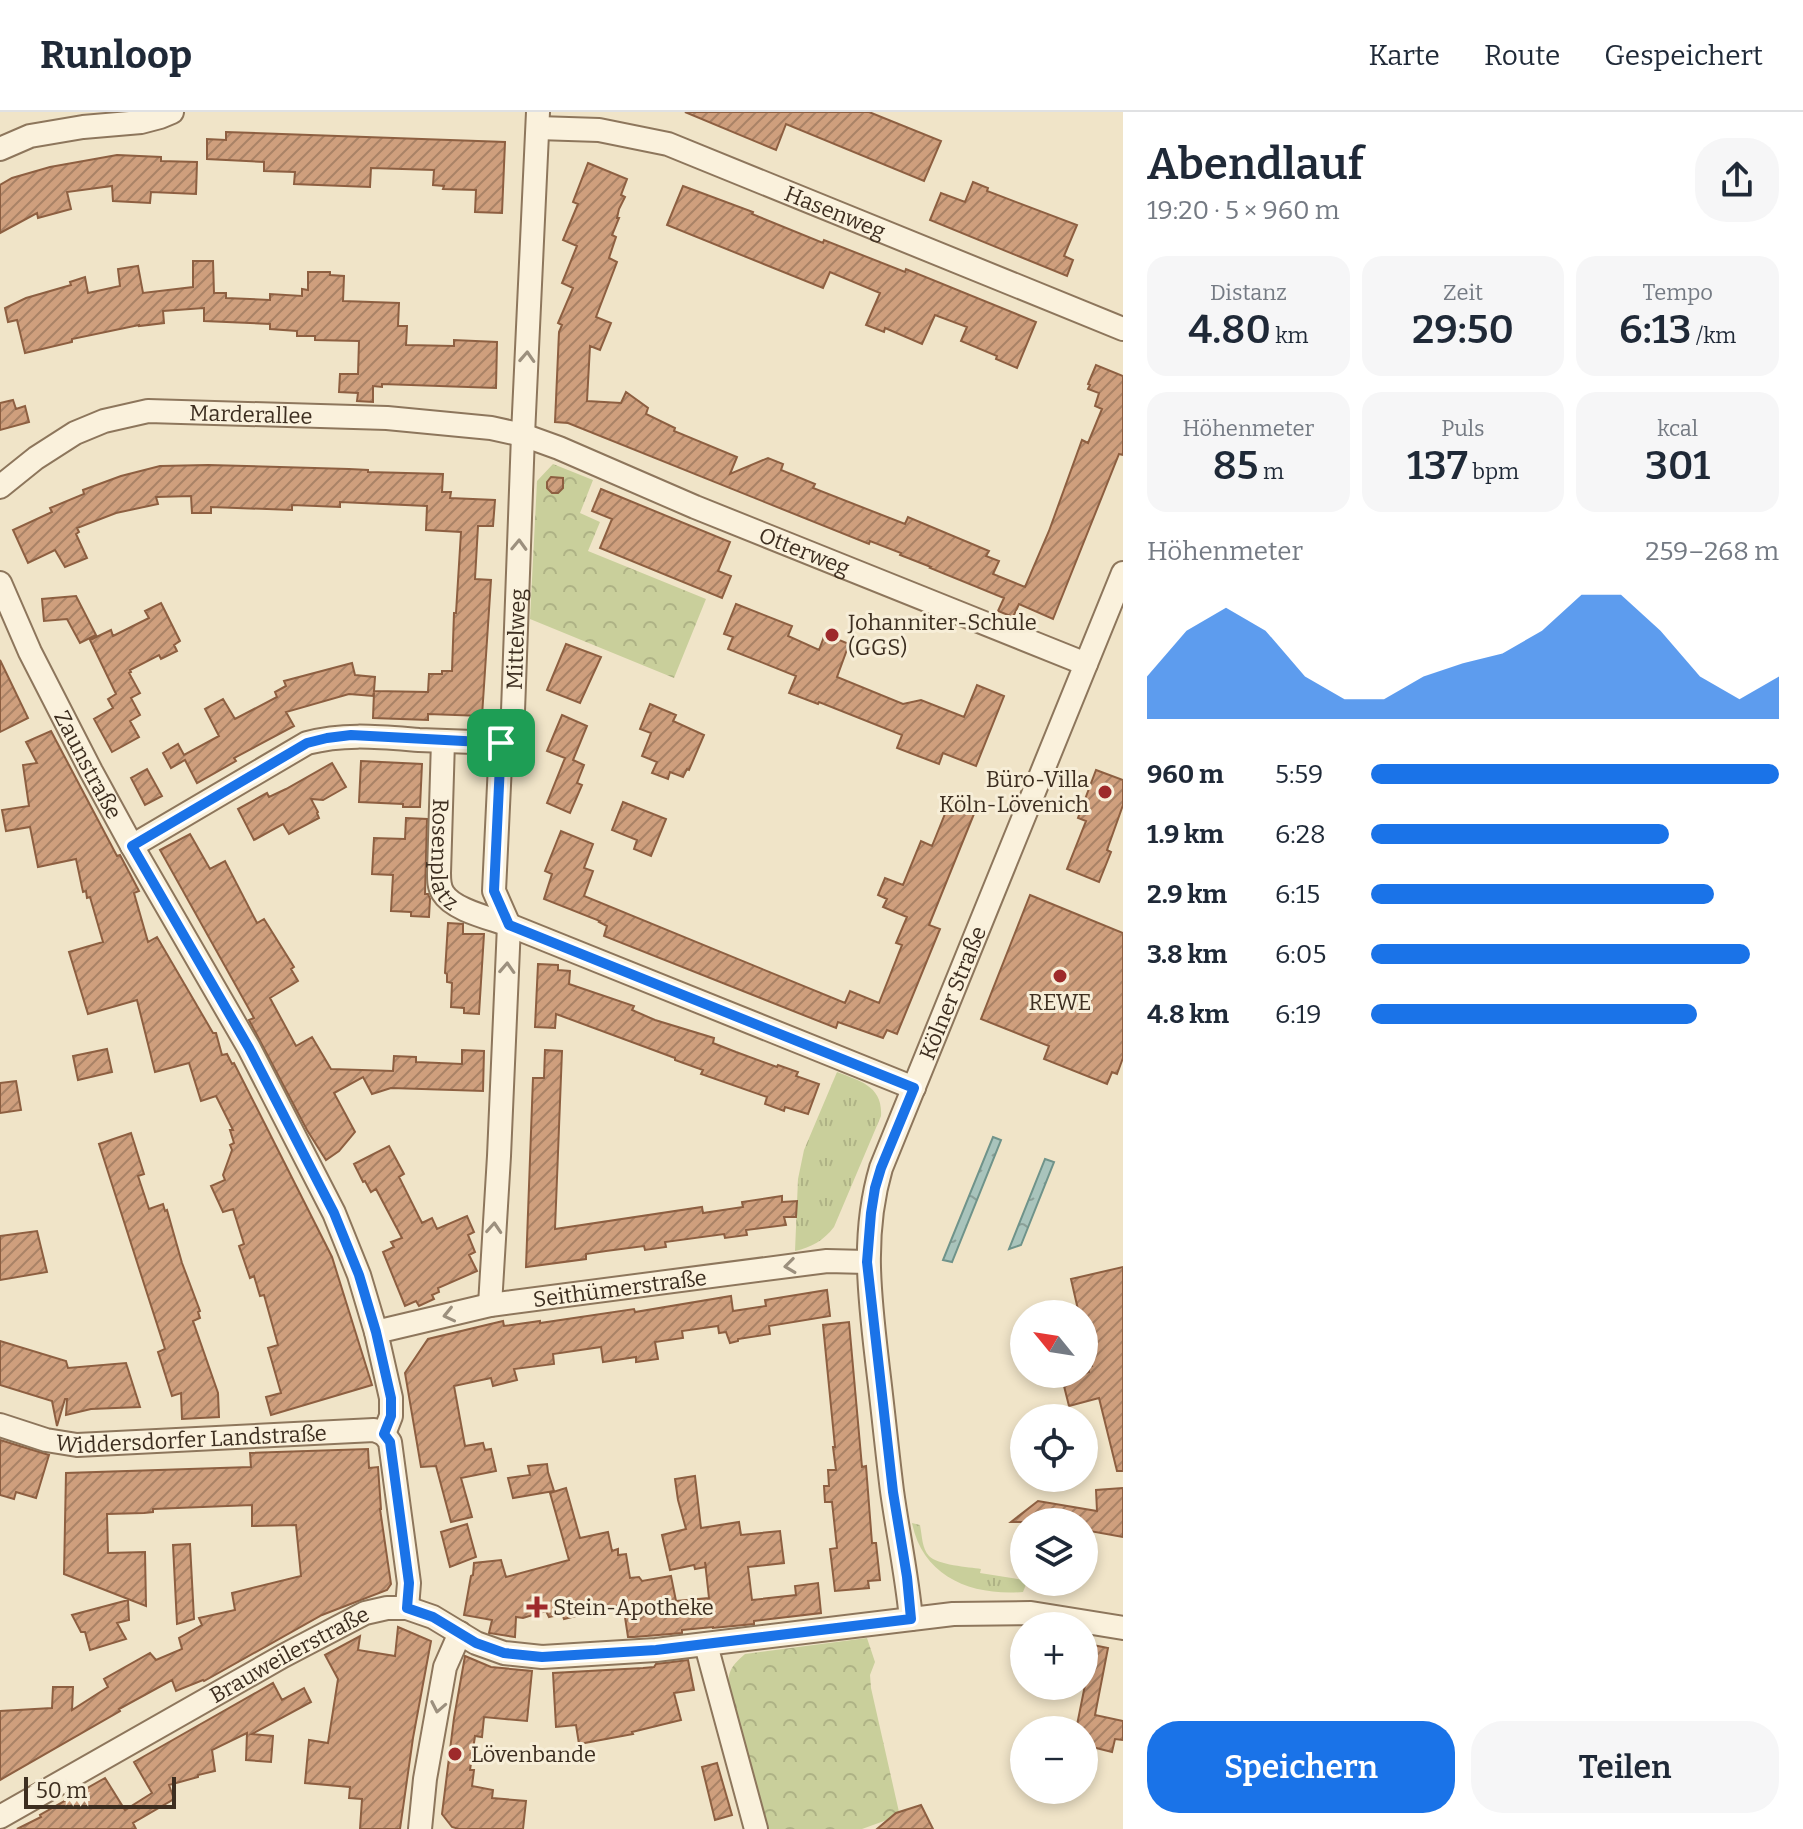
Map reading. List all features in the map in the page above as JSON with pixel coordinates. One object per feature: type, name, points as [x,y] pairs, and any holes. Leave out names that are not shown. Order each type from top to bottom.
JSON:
[{"type":"street","points":[[0,149],[30,136],[141,122],[172,112]]},
{"type":"street","name":"Hasenweg","points":[[538,120],[668,144],[1123,329]]},
{"type":"street","name":"Mittelweg","points":[[490,1305],[509,925],[494,891],[501,743],[513,711],[538,120]]},
{"type":"street","name":"Marderallee","points":[[0,487],[36,458],[75,433],[104,421],[148,411],[387,418],[491,428],[523,435]]},
{"type":"street","name":"Otterweg","points":[[523,435],[1086,664]]},
{"type":"street","name":"Kölner Straße","points":[[911,1619],[867,1262],[875,1188],[1123,573]]},
{"type":"street","name":"Zaunstraße","points":[[0,583],[30,652],[132,846],[249,1048],[301,1146],[334,1213],[359,1275],[391,1398],[391,1416],[384,1434],[390,1442],[409,1583],[407,1608]]},
{"type":"street","points":[[132,846],[307,743],[351,735],[501,743]]},
{"type":"street","name":"Rosenplatz","points":[[443,741],[440,888],[445,897],[457,906],[914,1088]]},
{"type":"street","name":"Seithümerstraße","points":[[376,1332],[490,1305],[827,1261],[867,1262]]},
{"type":"street","name":"Widdersdorfer Landstraße","points":[[0,1425],[46,1440],[77,1445],[374,1430],[384,1434]]},
{"type":"street","name":"Brauweilerstraße","points":[[0,1817],[283,1656],[365,1613],[387,1608],[407,1608],[433,1617],[476,1643],[504,1653],[542,1657],[706,1645],[953,1614],[1031,1613],[1123,1628]]},
{"type":"street","points":[[420,1829],[425,1779],[445,1667],[460,1633]]},
{"type":"street","points":[[706,1645],[756,1829]]},
{"type":"green space","points":[[553,464],[593,480],[580,513],[600,522],[588,551],[706,599],[674,678],[530,619],[537,481]]},
{"type":"green space","points":[[837,1072],[862,1082],[874,1091],[881,1106],[881,1116],[834,1227],[817,1243],[795,1251],[798,1179],[804,1150]]},
{"type":"green space","points":[[912,1523],[920,1525],[925,1550],[933,1559],[981,1569],[980,1573],[1010,1578],[1010,1592],[985,1590],[952,1579],[938,1570],[918,1542]]},
{"type":"green space","points":[[867,1638],[875,1662],[870,1675],[871,1688],[898,1816],[862,1829],[769,1829],[728,1693],[730,1671],[745,1654]]},
{"type":"water","points":[[993,1137],[1001,1140],[952,1262],[943,1260]]},
{"type":"water","points":[[1045,1159],[1054,1162],[1021,1245],[1009,1249]]},
{"type":"building","points":[[685,112],[869,112],[941,141],[924,181],[786,124],[776,150]]},
{"type":"building","points":[[226,132],[505,142],[502,213],[475,212],[476,190],[443,189],[444,186],[433,185],[434,170],[371,168],[370,187],[294,184],[295,172],[264,171],[264,162],[207,159],[207,139],[226,140]]},
{"type":"building","points":[[117,155],[197,162],[196,194],[151,192],[150,203],[113,201],[112,186],[67,192],[71,209],[38,218],[37,213],[0,233],[0,185],[12,178],[50,167]]},
{"type":"building","points":[[588,163],[627,179],[609,258],[617,262],[596,317],[611,323],[600,350],[590,346],[587,401],[621,403],[626,392],[648,408],[646,414],[675,428],[674,431],[737,457],[730,474],[768,458],[783,464],[781,470],[815,484],[813,488],[905,524],[908,517],[989,551],[986,556],[999,561],[993,574],[1025,587],[1082,440],[1088,443],[1102,409],[1095,406],[1099,393],[1088,389],[1096,365],[1123,376],[1123,455],[1119,454],[1053,619],[1019,604],[1013,617],[998,611],[1004,598],[901,553],[870,541],[869,544],[568,423],[555,422],[559,332],[562,325],[558,323],[573,288],[562,283],[577,246],[563,240],[578,204],[573,202]]},
{"type":"building","points":[[973,182],[988,188],[987,191],[1077,225],[1064,256],[1073,260],[1067,276],[930,220],[941,193],[965,202]]},
{"type":"building","points":[[683,186],[823,243],[824,240],[905,272],[906,269],[1036,322],[1017,368],[961,341],[967,327],[935,315],[922,344],[885,328],[884,332],[866,325],[880,293],[830,272],[823,288],[667,225]]},
{"type":"building","points":[[193,261],[213,261],[214,293],[226,293],[226,298],[270,300],[270,294],[302,296],[302,289],[308,290],[308,272],[330,272],[330,275],[344,276],[343,301],[399,303],[398,326],[407,326],[406,345],[454,346],[454,340],[497,342],[496,388],[382,384],[382,387],[373,386],[373,402],[357,401],[358,393],[339,392],[340,374],[358,374],[359,341],[315,340],[315,336],[297,336],[297,331],[270,329],[270,324],[204,321],[204,308],[163,311],[164,323],[72,339],[72,342],[25,353],[17,320],[8,322],[5,308],[26,298],[71,285],[70,282],[85,277],[88,293],[120,286],[118,269],[138,266],[143,293],[193,287]]},
{"type":"building","points":[[13,400],[16,409],[25,406],[29,422],[0,430],[0,403]]},
{"type":"building","points":[[160,466],[443,474],[442,492],[451,492],[450,498],[495,500],[493,526],[478,526],[475,579],[491,580],[482,716],[428,714],[428,720],[373,718],[374,692],[373,696],[349,694],[286,712],[294,726],[234,758],[236,761],[197,783],[185,760],[171,768],[163,753],[178,744],[184,755],[219,736],[205,709],[223,699],[235,719],[277,697],[275,692],[286,686],[284,681],[352,663],[355,675],[375,677],[374,691],[428,692],[429,674],[452,671],[461,532],[426,530],[427,506],[340,502],[340,507],[292,505],[292,510],[211,507],[211,513],[192,513],[191,496],[156,497],[158,504],[116,513],[77,528],[79,532],[76,534],[87,558],[65,567],[55,550],[28,563],[13,530],[52,512],[50,508],[84,494],[83,490],[121,476]]},
{"type":"building","points":[[551,477],[563,478],[563,488],[558,493],[552,493],[547,488]]},
{"type":"building","points":[[601,489],[730,542],[718,571],[731,576],[722,598],[600,548],[612,519],[592,511]]},
{"type":"building","points":[[76,596],[96,635],[80,643],[67,619],[44,621],[42,599]]},
{"type":"building","points":[[161,603],[180,641],[174,645],[177,651],[161,659],[159,655],[130,670],[140,693],[131,698],[140,715],[130,721],[139,737],[112,752],[94,719],[113,708],[108,699],[116,694],[90,640],[111,630],[113,636],[149,618],[145,611]]},
{"type":"building","points":[[736,604],[792,626],[788,636],[819,650],[825,634],[849,644],[837,677],[903,704],[921,700],[964,717],[977,685],[1004,696],[976,766],[943,753],[939,764],[897,748],[902,735],[789,693],[796,676],[728,649],[733,637],[724,634]]},
{"type":"building","points":[[566,644],[601,657],[580,703],[547,690]]},
{"type":"building","points":[[0,660],[28,718],[0,732]]},
{"type":"building","points":[[650,704],[676,715],[673,721],[704,735],[683,777],[670,772],[668,779],[652,773],[657,762],[642,756],[651,733],[640,729]]},
{"type":"building","points":[[562,715],[587,726],[573,760],[584,765],[577,783],[582,785],[570,813],[547,803],[565,758],[547,751]]},
{"type":"building","points":[[51,731],[117,856],[120,855],[139,891],[134,893],[148,942],[157,937],[213,1033],[216,1033],[222,1055],[227,1054],[234,1063],[332,1257],[372,1385],[271,1415],[266,1397],[281,1393],[268,1348],[278,1345],[264,1295],[260,1296],[254,1276],[250,1278],[239,1246],[244,1244],[233,1209],[223,1212],[211,1186],[225,1180],[223,1175],[232,1150],[230,1145],[234,1143],[230,1130],[233,1130],[216,1096],[201,1101],[189,1063],[155,1072],[137,1000],[88,1014],[69,952],[103,942],[90,897],[87,898],[86,891],[83,892],[76,859],[38,867],[30,827],[6,831],[2,810],[29,806],[23,765],[37,763],[26,742]]},
{"type":"building","points":[[361,761],[422,764],[420,807],[359,802]]},
{"type":"building","points":[[332,763],[346,787],[323,800],[311,799],[319,818],[289,834],[283,824],[254,840],[238,809],[267,793],[269,797],[286,789]]},
{"type":"building","points":[[147,769],[162,796],[145,805],[131,778]]},
{"type":"building","points":[[1096,770],[1123,780],[1123,805],[1107,850],[1111,852],[1099,882],[1067,869],[1086,821],[1078,818]]},
{"type":"building","points":[[951,799],[976,809],[929,925],[940,929],[897,1034],[887,1030],[883,1038],[838,1022],[836,1028],[604,936],[607,926],[600,921],[544,899],[552,874],[545,871],[561,831],[593,844],[584,868],[593,871],[584,896],[845,1003],[850,991],[879,1003],[902,945],[896,943],[907,917],[883,907],[887,899],[878,895],[885,878],[903,885],[921,841],[932,846]]},
{"type":"building","points":[[623,802],[666,819],[651,856],[634,849],[637,840],[612,830]]},
{"type":"building","points":[[406,818],[427,819],[425,894],[430,899],[429,917],[391,911],[393,875],[372,874],[374,838],[405,839]]},
{"type":"building","points":[[190,834],[210,869],[225,861],[257,923],[264,919],[294,967],[291,969],[298,981],[270,998],[296,1046],[312,1037],[331,1069],[393,1071],[394,1056],[416,1057],[416,1062],[462,1064],[462,1050],[484,1051],[483,1091],[391,1088],[372,1094],[363,1077],[334,1093],[355,1132],[339,1151],[326,1160],[249,1020],[254,1018],[160,850]]},
{"type":"building","name":"REWE","points":[[1030,895],[1123,933],[1123,1058],[1117,1074],[1112,1072],[1107,1084],[1044,1059],[1049,1046],[981,1019]]},
{"type":"building","points":[[448,923],[463,924],[463,934],[484,934],[479,1014],[464,1013],[464,1008],[451,1007],[452,983],[447,982],[445,973]]},
{"type":"building","points":[[538,964],[558,965],[558,970],[570,971],[569,984],[634,1006],[632,1010],[655,1020],[714,1038],[713,1043],[798,1072],[796,1076],[819,1084],[808,1114],[785,1107],[784,1111],[765,1104],[767,1097],[701,1074],[703,1070],[675,1058],[556,1014],[555,1028],[535,1027]]},
{"type":"building","points":[[107,1049],[112,1072],[78,1080],[73,1056]]},
{"type":"building","points":[[545,1050],[562,1051],[555,1229],[702,1207],[703,1213],[743,1207],[742,1202],[782,1196],[782,1202],[797,1201],[796,1217],[784,1217],[786,1225],[746,1230],[747,1235],[725,1238],[724,1234],[665,1242],[666,1247],[645,1250],[644,1246],[606,1251],[586,1254],[586,1259],[526,1267],[533,1078],[544,1078]]},
{"type":"building","points":[[16,1081],[21,1110],[0,1113],[0,1083]]},
{"type":"building","points":[[131,1133],[144,1174],[138,1176],[149,1209],[163,1204],[167,1210],[200,1311],[200,1318],[193,1321],[218,1393],[219,1417],[182,1419],[181,1393],[172,1396],[158,1352],[165,1349],[99,1144]]},
{"type":"building","points":[[389,1146],[404,1174],[399,1177],[422,1223],[432,1218],[437,1229],[467,1216],[474,1232],[468,1235],[475,1252],[469,1255],[477,1271],[438,1288],[439,1292],[432,1295],[434,1299],[419,1306],[416,1301],[405,1306],[383,1252],[394,1247],[391,1242],[402,1238],[376,1189],[371,1192],[354,1164]]},
{"type":"building","points":[[37,1231],[47,1272],[0,1280],[0,1236]]},
{"type":"building","points":[[1123,1267],[1123,1471],[1117,1471],[1099,1398],[1068,1404],[1064,1388],[1098,1388],[1098,1300],[1076,1300],[1071,1279]]},
{"type":"building","points":[[827,1290],[830,1316],[769,1326],[770,1334],[730,1343],[726,1332],[719,1333],[718,1326],[682,1331],[683,1338],[655,1342],[658,1359],[636,1362],[636,1357],[603,1362],[601,1347],[553,1354],[554,1364],[514,1369],[517,1380],[493,1386],[491,1378],[454,1386],[465,1446],[483,1443],[485,1450],[491,1449],[496,1471],[461,1478],[472,1517],[451,1522],[436,1466],[421,1467],[405,1373],[428,1339],[503,1321],[504,1326],[540,1323],[634,1309],[635,1312],[731,1296],[733,1311],[766,1306],[765,1300]]},
{"type":"building","points":[[849,1322],[862,1467],[866,1466],[872,1543],[876,1543],[880,1580],[868,1581],[869,1588],[835,1591],[830,1549],[837,1548],[832,1502],[825,1502],[824,1486],[829,1486],[828,1470],[836,1470],[835,1447],[823,1325]]},
{"type":"building","points":[[0,1341],[66,1361],[68,1368],[126,1363],[140,1407],[91,1409],[66,1415],[65,1399],[57,1426],[52,1401],[0,1385]]},
{"type":"building","points":[[0,1440],[49,1455],[36,1498],[16,1492],[14,1499],[0,1495]]},
{"type":"building","points":[[368,1449],[369,1468],[378,1467],[380,1509],[391,1584],[387,1590],[322,1615],[204,1681],[176,1691],[172,1680],[0,1780],[0,1711],[52,1708],[53,1687],[73,1687],[72,1710],[108,1687],[104,1679],[150,1653],[156,1660],[182,1649],[179,1638],[202,1625],[199,1618],[235,1610],[232,1593],[301,1576],[296,1525],[252,1526],[252,1505],[107,1514],[108,1553],[145,1552],[146,1606],[64,1574],[66,1473],[251,1467],[250,1453]]},
{"type":"building","points":[[547,1464],[554,1491],[513,1498],[508,1478],[530,1475],[528,1466]]},
{"type":"building","points":[[695,1476],[701,1528],[739,1522],[741,1535],[780,1531],[784,1563],[748,1567],[752,1600],[796,1595],[795,1586],[818,1583],[821,1613],[634,1637],[628,1637],[623,1604],[564,1619],[562,1614],[549,1617],[546,1611],[516,1617],[515,1637],[489,1633],[492,1620],[464,1615],[474,1563],[501,1560],[506,1577],[569,1560],[550,1493],[566,1488],[580,1538],[608,1532],[612,1551],[618,1549],[618,1555],[626,1554],[630,1578],[639,1577],[642,1581],[671,1576],[676,1601],[709,1598],[706,1567],[695,1569],[694,1565],[670,1570],[662,1535],[686,1529],[675,1479]]},
{"type":"building","points":[[1123,1488],[1123,1537],[1098,1533],[1098,1490]]},
{"type":"building","points":[[1038,1501],[1079,1508],[1029,1508]]},
{"type":"building","points":[[467,1524],[476,1557],[450,1567],[441,1532]]},
{"type":"building","points":[[190,1544],[194,1619],[177,1624],[173,1545]]},
{"type":"building","points":[[128,1600],[129,1620],[117,1623],[126,1639],[90,1650],[85,1632],[81,1632],[72,1615]]},
{"type":"building","points":[[398,1627],[431,1641],[400,1829],[360,1829],[362,1799],[349,1798],[350,1787],[305,1783],[309,1740],[328,1743],[338,1679],[325,1655],[360,1636],[358,1650],[395,1656]]},
{"type":"building","points":[[1098,1646],[1108,1648],[1098,1700]]},
{"type":"building","points":[[465,1656],[491,1667],[532,1671],[527,1721],[484,1717],[482,1737],[475,1736],[470,1770],[474,1770],[472,1786],[493,1790],[492,1798],[526,1801],[523,1829],[459,1829],[452,1827],[442,1814]]},
{"type":"building","points":[[688,1660],[694,1690],[674,1693],[681,1720],[633,1734],[579,1744],[576,1725],[556,1727],[553,1673],[654,1667],[656,1664]]},
{"type":"building","points":[[273,1683],[282,1700],[304,1688],[311,1702],[252,1734],[273,1736],[271,1762],[246,1760],[247,1733],[212,1750],[215,1771],[169,1785],[174,1799],[133,1823],[136,1829],[17,1829],[105,1778],[125,1810],[152,1793],[134,1762]]},
{"type":"building","points":[[1082,1700],[1098,1700],[1095,1715],[1123,1721],[1123,1740],[1115,1739],[1112,1752],[1098,1748],[1098,1716],[1079,1716]]},
{"type":"building","points":[[717,1763],[732,1815],[715,1820],[702,1767]]},
{"type":"building","points":[[921,1805],[933,1829],[877,1829],[896,1813]]},
{"type":"place","name":"Johanniter-Schule (GGS)","points":[[832,635]]},
{"type":"place","name":"Büro-Villa Köln-Lövenich","points":[[1105,792]]},
{"type":"place","name":"REWE","points":[[1060,976]]},
{"type":"place","name":"Stein-Apotheke","points":[[537,1607]]},
{"type":"place","name":"Lövenbande","points":[[455,1754]]},
{"type":"route","points":[[351,735],[501,743],[494,891],[509,925],[914,1088],[875,1188],[867,1262],[911,1619],[706,1645],[542,1657],[504,1653],[476,1643],[445,1623],[407,1608],[409,1583],[394,1467],[390,1442],[384,1434],[391,1416],[391,1398],[359,1275],[334,1213],[301,1146],[249,1048],[132,846],[307,743],[351,735]]}]
